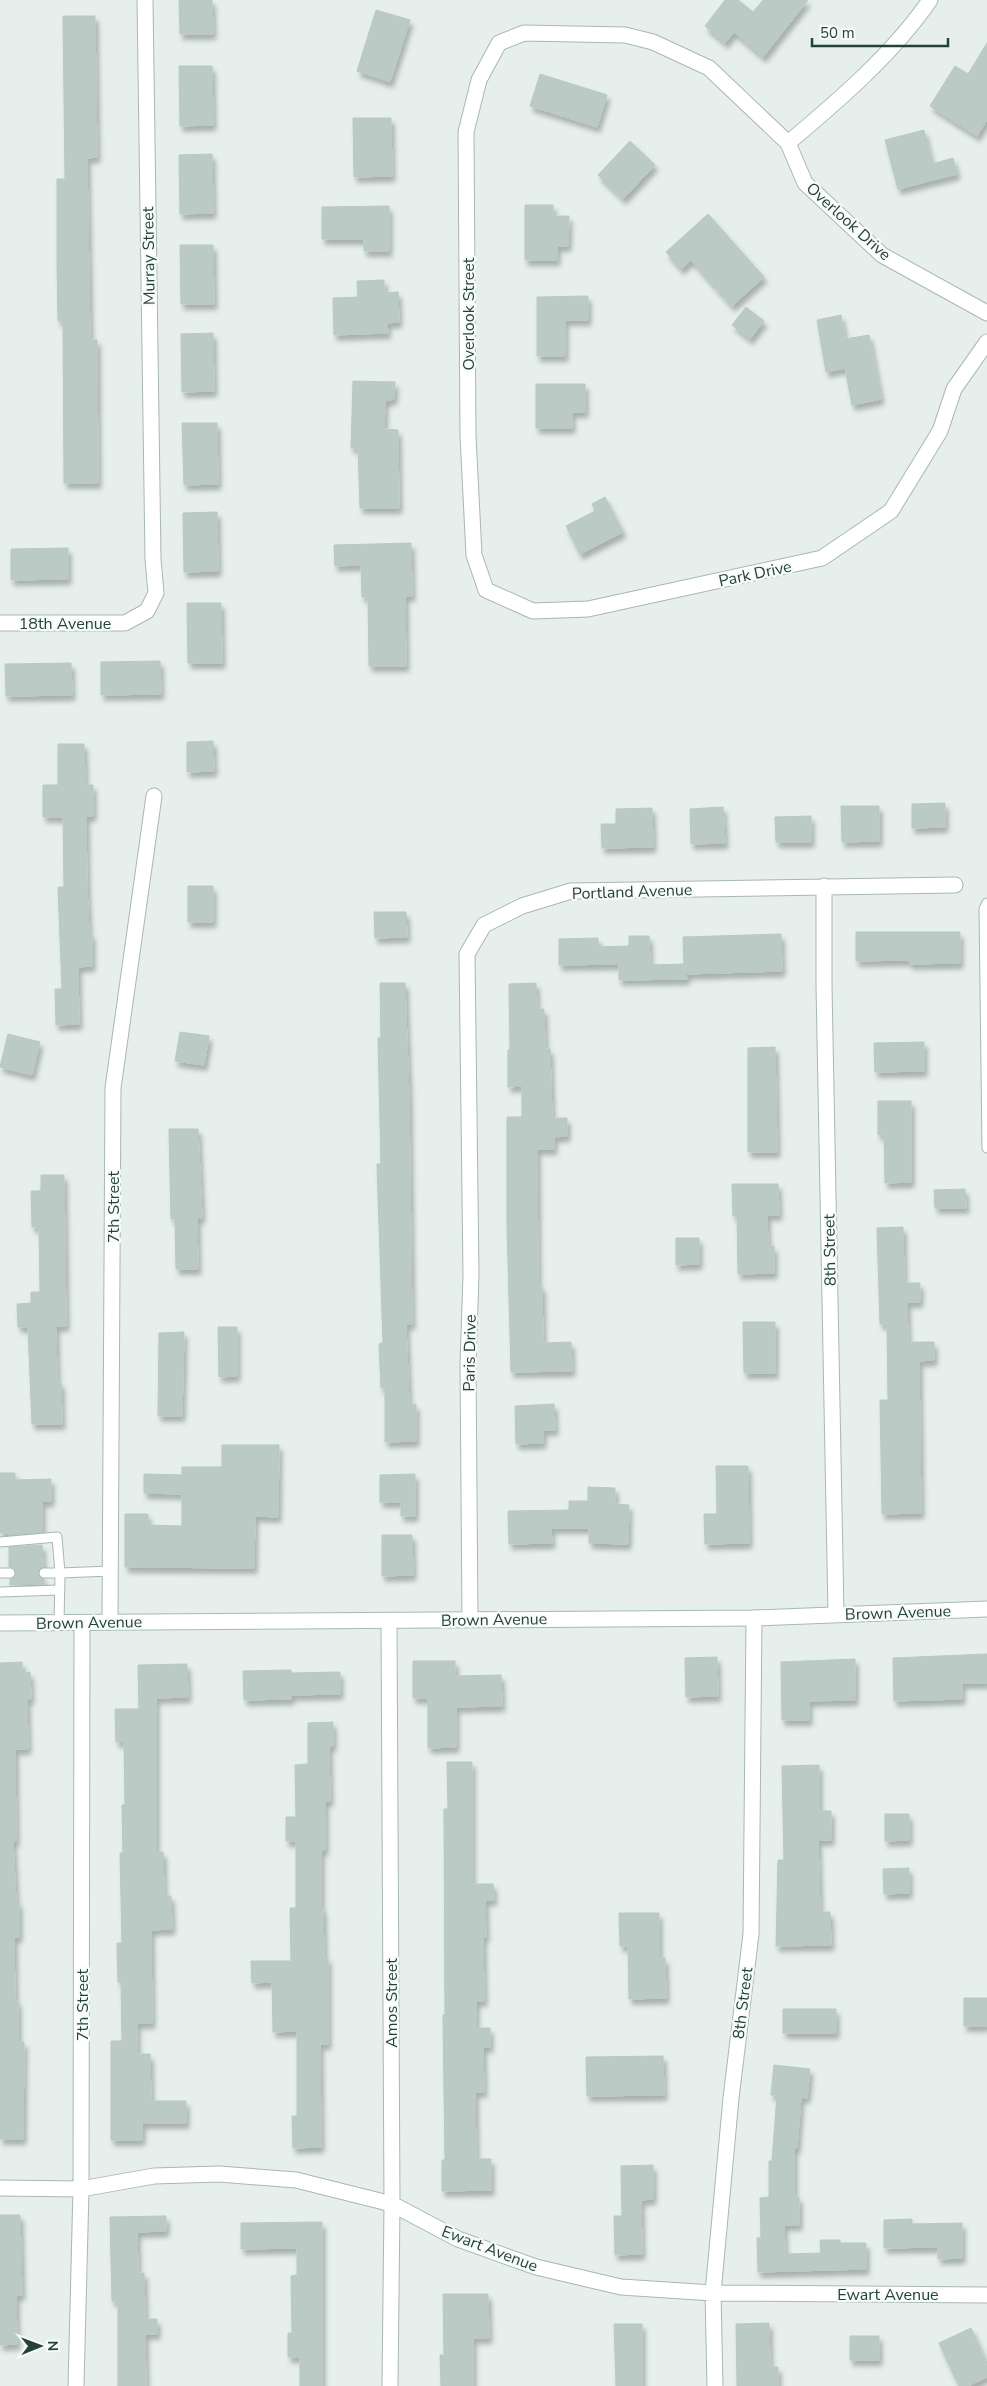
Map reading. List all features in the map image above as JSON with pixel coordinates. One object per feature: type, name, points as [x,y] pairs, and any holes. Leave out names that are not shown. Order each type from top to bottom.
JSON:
[{"type":"street","name":"Murray Street","points":[[145,0],[152,512]]},
{"type":"street","points":[[788,143],[838,101],[915,21],[930,0]]},
{"type":"street","name":"Overlook Drive","points":[[473,107],[479,80],[499,44],[524,33],[624,35],[653,42],[709,68],[788,143],[805,183],[882,256],[987,313]]},
{"type":"street","name":"Overlook Street","points":[[472,522],[468,436],[466,132],[473,107]]},
{"type":"street","name":"Park Drive","points":[[472,522],[474,555],[486,590],[533,611],[588,609],[822,558],[891,511],[940,431],[954,389],[987,342]]},
{"type":"street","name":"18th Avenue","points":[[0,623],[125,623],[147,611],[156,593],[152,512]]},
{"type":"street","name":"7th Street","points":[[110,1620],[113,1088],[154,796]]},
{"type":"street","name":"Portland Avenue","points":[[469,1088],[467,954],[484,925],[522,906],[571,891],[955,885]]},
{"type":"street","name":"8th Street","points":[[824,886],[824,985],[836,1614]]},
{"type":"street","name":"Paris Drive","points":[[469,1088],[470,1618]]},
{"type":"street","name":"Brown Avenue","points":[[0,1623],[82,1623],[110,1620],[389,1621],[470,1618],[754,1618],[987,1609]]},
{"type":"street","name":"8th Street","points":[[715,2386],[712,2293],[731,2098],[751,1934],[754,1618]]},
{"type":"street","name":"Amos Street","points":[[389,1621],[392,2204],[390,2386]]},
{"type":"street","name":"7th Street","points":[[76,2386],[82,2189],[82,1623]]},
{"type":"street","name":"Ewart Avenue","points":[[0,2188],[82,2189],[154,2176],[219,2174],[296,2180],[392,2204],[458,2239],[536,2267],[621,2288],[712,2293],[987,2295]]},
{"type":"lane","points":[[987,903],[984,909],[987,1148]]},
{"type":"lane","points":[[0,1542],[57,1537],[60,1573],[59,1623]]},
{"type":"lane","points":[[44,1572],[110,1571]]},
{"type":"lane","points":[[0,1592],[60,1590]]},
{"type":"building","points":[[179,0],[212,0],[213,34],[180,34]]},
{"type":"building","points":[[725,0],[738,0],[753,12],[763,0],[808,0],[763,57],[734,32],[725,43],[705,26]]},
{"type":"building","points":[[376,10],[410,20],[390,82],[357,71]]},
{"type":"building","points":[[63,16],[95,16],[97,157],[87,158],[90,340],[97,340],[98,483],[64,483],[63,321],[58,321],[57,261],[57,179],[65,179]]},
{"type":"building","points":[[987,43],[987,120],[977,136],[930,106],[955,66],[968,74]]},
{"type":"building","points":[[179,66],[212,66],[213,125],[180,126]]},
{"type":"building","points":[[540,74],[607,95],[597,127],[530,106]]},
{"type":"building","points":[[353,118],[391,118],[392,176],[354,177]]},
{"type":"building","points":[[924,130],[932,164],[953,158],[957,174],[898,189],[885,140]]},
{"type":"building","points":[[630,141],[655,165],[623,199],[598,175]]},
{"type":"building","points":[[212,154],[213,213],[180,214],[179,155]]},
{"type":"building","points":[[525,205],[553,205],[553,216],[569,216],[568,246],[557,246],[557,260],[525,260]]},
{"type":"building","points":[[389,206],[389,251],[364,251],[364,239],[322,239],[322,207]]},
{"type":"building","points":[[708,214],[764,277],[732,306],[691,260],[681,269],[666,252]]},
{"type":"building","points":[[180,245],[213,245],[214,304],[181,304]]},
{"type":"building","points":[[384,280],[384,293],[398,292],[399,322],[387,323],[388,333],[334,335],[333,298],[358,297],[357,281]]},
{"type":"building","points":[[588,296],[588,320],[565,320],[565,356],[537,356],[537,297]]},
{"type":"building","points":[[746,307],[764,321],[750,339],[732,325]]},
{"type":"building","points":[[841,315],[845,339],[869,335],[881,399],[852,405],[845,368],[826,372],[817,320]]},
{"type":"building","points":[[213,333],[214,391],[182,392],[181,334]]},
{"type":"building","points":[[353,381],[395,382],[394,399],[385,401],[384,429],[398,430],[399,508],[360,508],[358,448],[351,448]]},
{"type":"building","points":[[536,384],[585,384],[585,412],[572,412],[572,428],[536,428]]},
{"type":"building","points":[[182,423],[217,423],[218,484],[184,485]]},
{"type":"building","points":[[605,497],[623,532],[580,554],[566,526],[595,511],[592,504]]},
{"type":"building","points":[[217,512],[218,571],[184,572],[183,513]]},
{"type":"building","points":[[411,543],[412,596],[405,596],[406,666],[369,666],[368,597],[362,597],[361,565],[335,566],[334,545]]},
{"type":"building","points":[[68,548],[68,579],[11,580],[11,549]]},
{"type":"building","points":[[187,603],[221,603],[222,663],[188,663]]},
{"type":"building","points":[[160,661],[161,694],[101,695],[101,662]]},
{"type":"building","points":[[71,663],[72,695],[6,696],[5,664]]},
{"type":"building","points":[[213,741],[214,771],[187,772],[187,742]]},
{"type":"building","points":[[58,744],[84,744],[85,785],[93,785],[93,816],[86,816],[87,886],[89,934],[92,934],[92,966],[78,967],[79,1024],[56,1025],[55,989],[62,989],[58,887],[64,887],[63,817],[43,817],[43,785],[58,785]]},
{"type":"building","points":[[945,803],[945,827],[912,828],[912,804]]},
{"type":"building","points":[[841,806],[879,806],[879,841],[842,842]]},
{"type":"building","points":[[723,807],[725,843],[691,844],[690,809]]},
{"type":"building","points":[[652,808],[653,847],[602,848],[601,824],[616,824],[616,809]]},
{"type":"building","points":[[811,816],[811,842],[776,842],[775,817]]},
{"type":"building","points":[[188,886],[213,886],[213,922],[188,922]]},
{"type":"building","points":[[374,912],[406,912],[407,937],[375,938]]},
{"type":"building","points":[[856,932],[960,932],[960,963],[910,964],[909,960],[856,961]]},
{"type":"building","points":[[781,934],[782,971],[686,974],[687,979],[619,980],[619,964],[559,965],[559,939],[598,938],[598,947],[629,946],[629,936],[649,936],[650,965],[684,964],[683,937]]},
{"type":"building","points":[[380,983],[405,983],[409,1098],[412,1324],[406,1324],[409,1405],[416,1404],[416,1441],[385,1442],[385,1388],[381,1388],[379,1344],[383,1343],[377,1164],[381,1164],[378,1038],[381,1038]]},
{"type":"building","points":[[536,983],[537,1009],[544,1009],[545,1049],[550,1049],[552,1118],[567,1118],[567,1136],[554,1137],[554,1149],[537,1149],[538,1286],[542,1286],[543,1343],[571,1342],[572,1371],[511,1372],[507,1223],[507,1117],[522,1117],[522,1086],[508,1087],[508,1050],[510,1050],[509,984]]},
{"type":"building","points":[[180,1032],[209,1036],[204,1065],[175,1061]]},
{"type":"building","points":[[8,1034],[40,1042],[32,1075],[0,1067]]},
{"type":"building","points":[[924,1042],[924,1071],[875,1072],[874,1043]]},
{"type":"building","points":[[775,1047],[777,1152],[748,1152],[748,1048]]},
{"type":"building","points":[[878,1101],[911,1101],[911,1182],[885,1183],[884,1135],[878,1135]]},
{"type":"building","points":[[169,1129],[198,1129],[202,1218],[197,1218],[198,1269],[176,1269],[175,1219],[171,1219]]},
{"type":"building","points":[[41,1175],[64,1175],[66,1326],[56,1326],[57,1383],[61,1382],[62,1424],[32,1424],[28,1327],[18,1327],[17,1304],[31,1303],[31,1292],[40,1292],[39,1227],[32,1227],[31,1191],[41,1191]]},
{"type":"building","points":[[732,1184],[778,1184],[779,1215],[767,1215],[768,1246],[774,1246],[774,1273],[738,1274],[737,1216],[733,1216]]},
{"type":"building","points":[[965,1189],[966,1208],[935,1208],[934,1190]]},
{"type":"building","points":[[903,1227],[904,1283],[920,1283],[920,1302],[907,1302],[908,1342],[934,1342],[934,1360],[919,1361],[921,1513],[882,1514],[880,1400],[888,1400],[887,1324],[880,1324],[877,1228]]},
{"type":"building","points":[[676,1238],[699,1238],[699,1264],[676,1265]]},
{"type":"building","points":[[743,1322],[775,1322],[775,1373],[744,1373]]},
{"type":"building","points":[[218,1327],[237,1327],[237,1376],[219,1377]]},
{"type":"building","points":[[184,1332],[182,1416],[158,1416],[159,1333]]},
{"type":"building","points":[[554,1404],[555,1430],[543,1430],[543,1443],[516,1444],[515,1406]]},
{"type":"building","points":[[222,1445],[279,1445],[278,1517],[255,1516],[254,1568],[125,1567],[125,1514],[148,1514],[148,1525],[182,1526],[182,1494],[144,1493],[144,1474],[182,1475],[182,1467],[222,1467]]},
{"type":"building","points":[[716,1466],[748,1466],[749,1543],[705,1544],[704,1514],[717,1514]]},
{"type":"building","points":[[0,1473],[15,1473],[15,1480],[51,1479],[51,1501],[42,1501],[42,1532],[9,1535],[9,1533],[0,1533]]},
{"type":"building","points":[[415,1474],[415,1516],[401,1516],[401,1502],[380,1502],[380,1475]]},
{"type":"building","points":[[588,1487],[615,1488],[615,1504],[629,1505],[628,1544],[589,1543],[589,1528],[551,1528],[552,1543],[509,1544],[508,1511],[569,1510],[569,1501],[588,1501]]},
{"type":"building","points":[[382,1535],[412,1535],[413,1575],[382,1576]]},
{"type":"building","points":[[42,1545],[43,1567],[39,1569],[38,1573],[44,1579],[44,1584],[10,1585],[10,1579],[15,1577],[16,1573],[14,1568],[9,1567],[9,1547]]},
{"type":"building","points":[[987,1654],[987,1683],[962,1683],[962,1699],[894,1701],[893,1658]]},
{"type":"building","points":[[717,1657],[718,1696],[686,1697],[685,1658]]},
{"type":"building","points":[[855,1659],[855,1700],[809,1701],[809,1720],[782,1720],[781,1662]]},
{"type":"building","points":[[413,1661],[455,1661],[455,1676],[501,1675],[502,1706],[456,1707],[456,1747],[428,1748],[428,1698],[413,1698]]},
{"type":"building","points":[[22,1662],[22,1673],[30,1672],[31,1699],[27,1699],[28,1749],[15,1749],[16,1841],[13,1841],[16,1902],[19,1902],[19,1937],[14,1937],[15,2001],[18,2001],[18,2042],[24,2042],[23,2139],[0,2139],[0,1663]]},
{"type":"building","points":[[187,1664],[188,1697],[156,1698],[156,1852],[163,1852],[164,1896],[171,1896],[172,1929],[151,1930],[152,2023],[137,2023],[137,2054],[150,2054],[151,2101],[186,2101],[186,2123],[142,2123],[142,2140],[111,2140],[111,2041],[122,2041],[121,1982],[118,1982],[117,1943],[122,1943],[120,1853],[123,1853],[122,1805],[125,1805],[124,1741],[116,1742],[115,1709],[139,1709],[138,1665]]},
{"type":"building","points":[[291,1670],[291,1673],[340,1672],[340,1694],[291,1695],[291,1699],[244,1700],[243,1671]]},
{"type":"building","points":[[333,1722],[333,1746],[329,1746],[330,1801],[325,1801],[325,1850],[321,1850],[321,1908],[323,1908],[324,1958],[328,1958],[328,2044],[320,2044],[321,2147],[293,2148],[292,2116],[297,2116],[297,2031],[273,2032],[272,1982],[252,1983],[251,1961],[291,1961],[290,1908],[296,1908],[296,1841],[286,1841],[286,1817],[296,1817],[295,1765],[308,1764],[308,1723]]},
{"type":"building","points":[[447,1762],[472,1762],[472,1884],[493,1884],[494,1900],[485,1900],[486,1937],[483,1937],[484,2001],[476,2001],[476,2028],[490,2028],[490,2047],[483,2047],[484,2092],[475,2092],[476,2159],[491,2159],[491,2190],[442,2191],[442,2160],[445,2160],[443,2015],[445,2015],[444,1809],[448,1809]]},
{"type":"building","points":[[819,1765],[819,1811],[831,1811],[831,1840],[818,1840],[820,1912],[830,1912],[831,1945],[776,1946],[778,1860],[784,1860],[782,1766]]},
{"type":"building","points":[[885,1814],[909,1814],[909,1840],[885,1841]]},
{"type":"building","points":[[909,1868],[909,1893],[884,1894],[883,1869]]},
{"type":"building","points":[[619,1913],[659,1913],[659,1958],[665,1958],[666,1998],[629,1999],[628,1946],[620,1946]]},
{"type":"building","points":[[964,1998],[987,1998],[987,2026],[964,2026]]},
{"type":"building","points":[[783,2009],[836,2009],[836,2033],[783,2033]]},
{"type":"building","points":[[663,2056],[664,2095],[587,2096],[586,2057]]},
{"type":"building","points":[[774,2065],[810,2069],[807,2098],[801,2097],[797,2148],[794,2148],[794,2197],[799,2197],[799,2225],[784,2225],[785,2254],[821,2253],[820,2240],[840,2240],[840,2243],[866,2243],[866,2269],[758,2272],[757,2238],[761,2238],[760,2198],[769,2197],[769,2161],[772,2161],[777,2095],[771,2095]]},
{"type":"building","points":[[653,2165],[653,2199],[641,2200],[642,2254],[615,2255],[614,2216],[622,2216],[621,2166]]},
{"type":"building","points":[[0,2215],[20,2215],[22,2295],[16,2295],[17,2344],[0,2345]]},
{"type":"building","points":[[166,2216],[166,2231],[137,2232],[138,2273],[144,2273],[145,2319],[157,2319],[157,2334],[145,2334],[146,2386],[118,2386],[118,2301],[112,2301],[110,2217]]},
{"type":"building","points":[[912,2219],[912,2224],[962,2223],[962,2258],[938,2259],[938,2247],[884,2248],[884,2220]]},
{"type":"building","points":[[322,2222],[322,2386],[300,2386],[300,2357],[288,2357],[288,2333],[292,2333],[291,2276],[297,2275],[297,2248],[241,2249],[241,2223]]},
{"type":"building","points":[[443,2294],[488,2294],[489,2338],[473,2338],[473,2386],[441,2386],[440,2355],[444,2355]]},
{"type":"building","points":[[769,2323],[770,2367],[778,2367],[778,2386],[737,2386],[736,2324]]},
{"type":"building","points":[[614,2324],[642,2324],[642,2386],[616,2386]]},
{"type":"building","points":[[971,2328],[987,2363],[987,2377],[968,2386],[959,2386],[939,2343]]},
{"type":"building","points":[[850,2336],[879,2336],[879,2360],[850,2360]]}]
